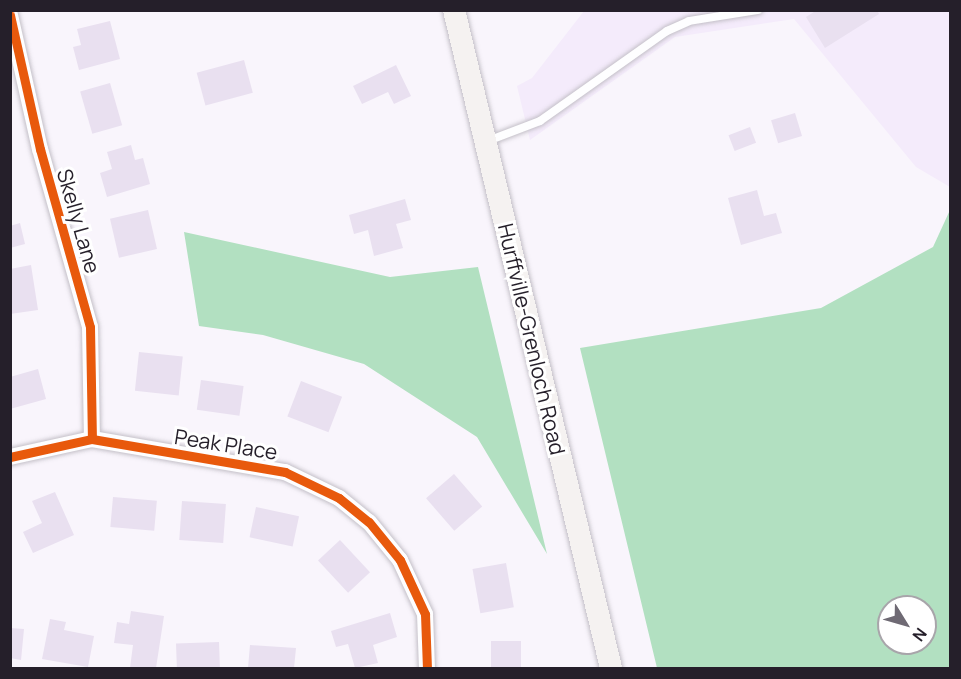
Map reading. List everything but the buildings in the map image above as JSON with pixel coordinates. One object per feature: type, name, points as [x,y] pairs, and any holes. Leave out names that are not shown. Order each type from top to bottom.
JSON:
[{"type":"main road","name":"Hurffville-Grenloch Road","points":[[454,10],[611,669]]},
{"type":"street","name":"Skelly Lane","points":[[10,15],[40,149],[90,327],[92,439]]},
{"type":"street","name":"Peak Place","points":[[10,458],[92,439],[285,472],[339,498],[369,522],[400,560],[425,614],[428,669]]},
{"type":"lane","points":[[485,142],[540,121],[667,31],[689,21],[758,10]]},
{"type":"shaded area","points":[[584,11],[950,11],[950,187],[916,167],[794,19],[675,37],[530,140],[517,86],[532,78]]},
{"type":"green space","points":[[950,210],[950,668],[657,668],[580,348],[821,308],[933,247]]},
{"type":"green space","points":[[184,232],[390,277],[478,267],[547,554],[477,437],[364,364],[263,335],[199,326]]},
{"type":"cycle path","points":[[10,15],[40,149],[90,327],[92,439]]},
{"type":"cycle path","points":[[10,457],[92,439],[285,472],[339,498],[369,522],[400,560],[425,614],[427,668]]}]
